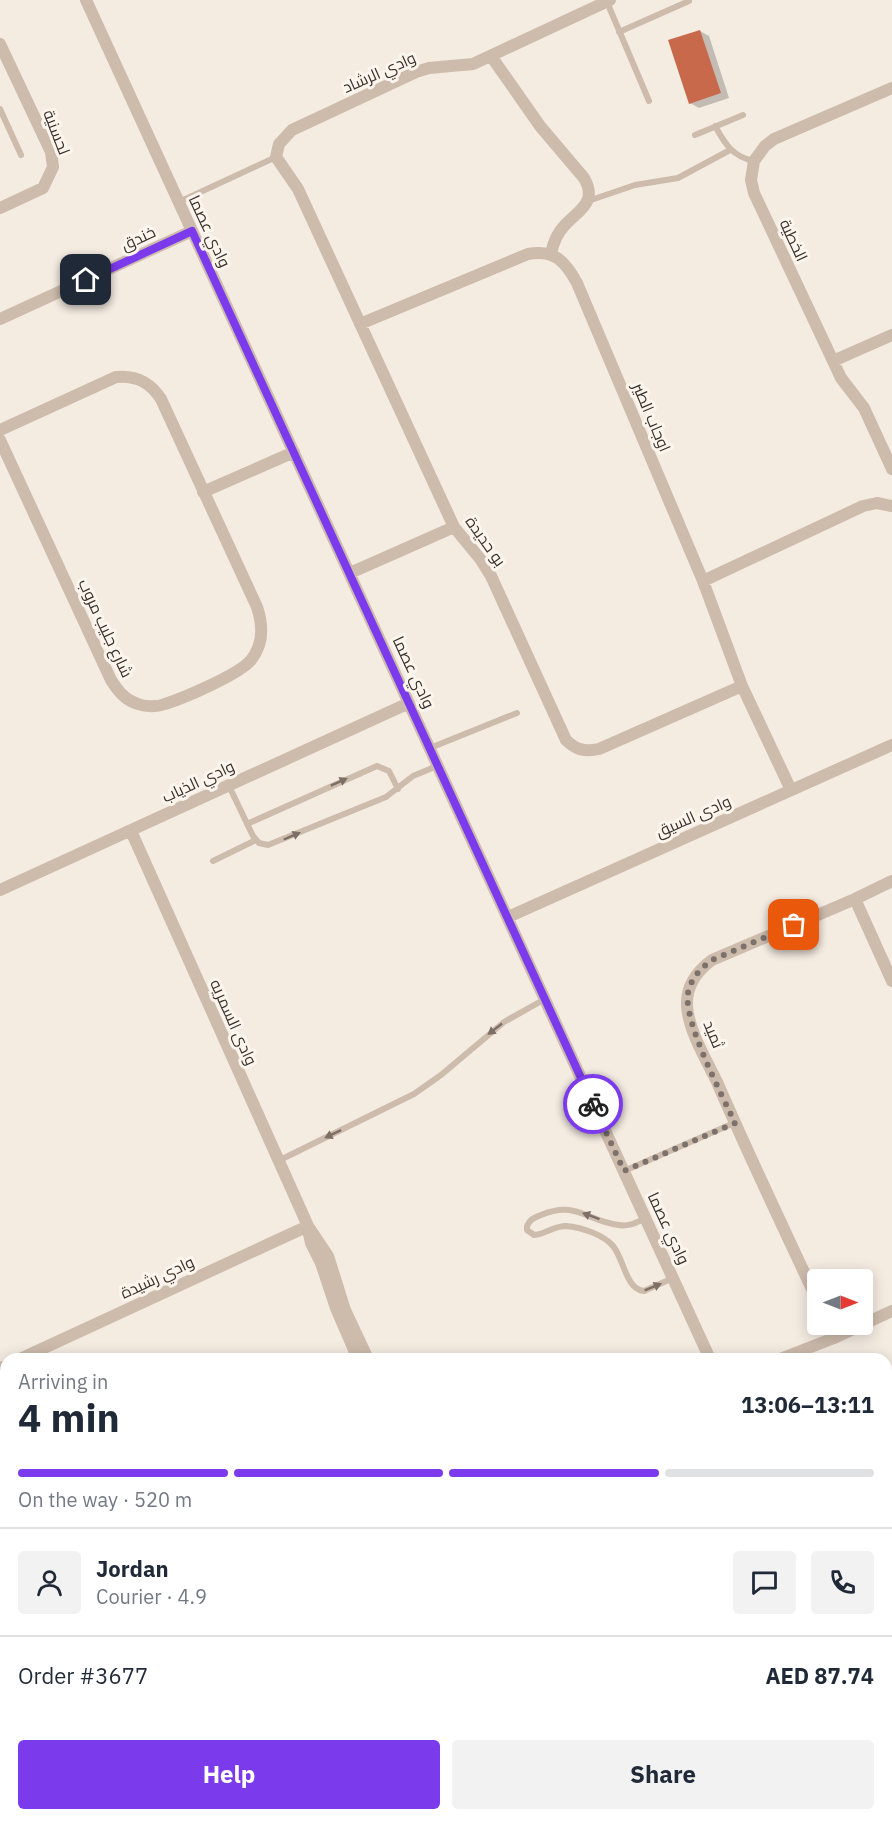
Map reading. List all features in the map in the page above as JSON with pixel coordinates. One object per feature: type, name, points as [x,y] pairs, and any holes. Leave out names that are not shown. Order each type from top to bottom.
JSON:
[{"type":"street","name":"وادي عصما","points":[[86,0],[707,1353]]},
{"type":"street","name":"وادي الرشاد","points":[[276,157],[279,144],[287,134],[416,72],[429,68],[473,64],[608,1]]},
{"type":"street","name":"لحسنية","points":[[0,45],[5,66],[51,153],[53,167],[43,188],[0,208]]},
{"type":"street","points":[[360,324],[517,258],[541,252],[551,255],[555,239],[587,201],[588,188],[584,178],[540,126],[492,56]]},
{"type":"street","points":[[754,161],[765,146],[784,134],[892,88]]},
{"type":"street","name":"بو حديدة","points":[[276,157],[295,183],[454,527],[481,560],[490,576],[562,734],[576,749],[590,751],[599,749],[742,686]]},
{"type":"street","name":"الخطية","points":[[754,161],[752,180],[754,193],[833,361],[844,383],[864,408],[892,469]]},
{"type":"street","name":"خندق","points":[[0,319],[192,231]]},
{"type":"street","name":"اوجاب الطير","points":[[551,255],[561,260],[577,283],[703,580],[742,686],[791,790]]},
{"type":"street","points":[[833,361],[892,335]]},
{"type":"street","name":"شارع جليب مروب","points":[[0,430],[116,377],[127,376],[147,383],[160,399],[256,608],[261,627],[259,647],[248,664],[231,675],[165,705],[152,707],[139,705],[128,700],[118,691],[0,440]]},
{"type":"street","points":[[203,492],[294,452]]},
{"type":"street","points":[[703,580],[863,506],[877,503],[892,506]]},
{"type":"street","points":[[350,573],[454,527]]},
{"type":"street","name":"وادي الذياب","points":[[0,890],[410,703]]},
{"type":"street","name":"وادى السيق","points":[[508,918],[892,744]]},
{"type":"street","name":"وادى السمريه","points":[[131,831],[308,1226],[328,1256],[345,1310],[365,1353]]},
{"type":"street","name":"ثميد","points":[[807,1278],[735,1123],[689,1015],[687,996],[694,978],[712,960],[892,881]]},
{"type":"street","points":[[855,899],[892,981]]},
{"type":"street","name":"وادى السمريه","points":[[308,1226],[311,1242],[355,1353]]},
{"type":"street","name":"وادي رشيدة","points":[[33,1353],[308,1226]]},
{"type":"street","points":[[795,1353],[892,1311]]},
{"type":"lane","points":[[608,1],[649,101]]},
{"type":"lane","points":[[619,32],[689,1]]},
{"type":"lane","points":[[0,109],[21,155]]},
{"type":"lane","points":[[695,135],[743,114]]},
{"type":"lane","points":[[715,126],[730,150],[754,161]]},
{"type":"lane","points":[[587,201],[635,185],[687,175],[730,150]]},
{"type":"lane","points":[[179,202],[276,157]]},
{"type":"lane","points":[[430,748],[517,713]]},
{"type":"lane","points":[[228,785],[256,840],[263,845],[272,845],[386,797],[413,776],[438,765]]},
{"type":"lane","points":[[247,824],[377,766],[389,771],[398,789]]},
{"type":"lane","points":[[213,861],[256,840]]},
{"type":"lane","points":[[278,1161],[414,1094],[441,1075],[499,1026],[545,999]]},
{"type":"lane","points":[[624,1171],[735,1123]]},
{"type":"lane","points":[[647,1218],[631,1225],[618,1225],[574,1210],[560,1209],[531,1219],[527,1230],[534,1235],[567,1226],[607,1240],[619,1254],[633,1285],[640,1291],[649,1290],[674,1278]]},
{"type":"building","points":[[700,30],[721,93],[689,104],[668,40]]},
{"type":"way so far","points":[[593,1104],[624,1171],[735,1123],[691,1024],[687,1006],[688,990],[702,968],[712,960],[794,925]]},
{"type":"route","points":[[86,280],[192,231],[593,1104]]}]
